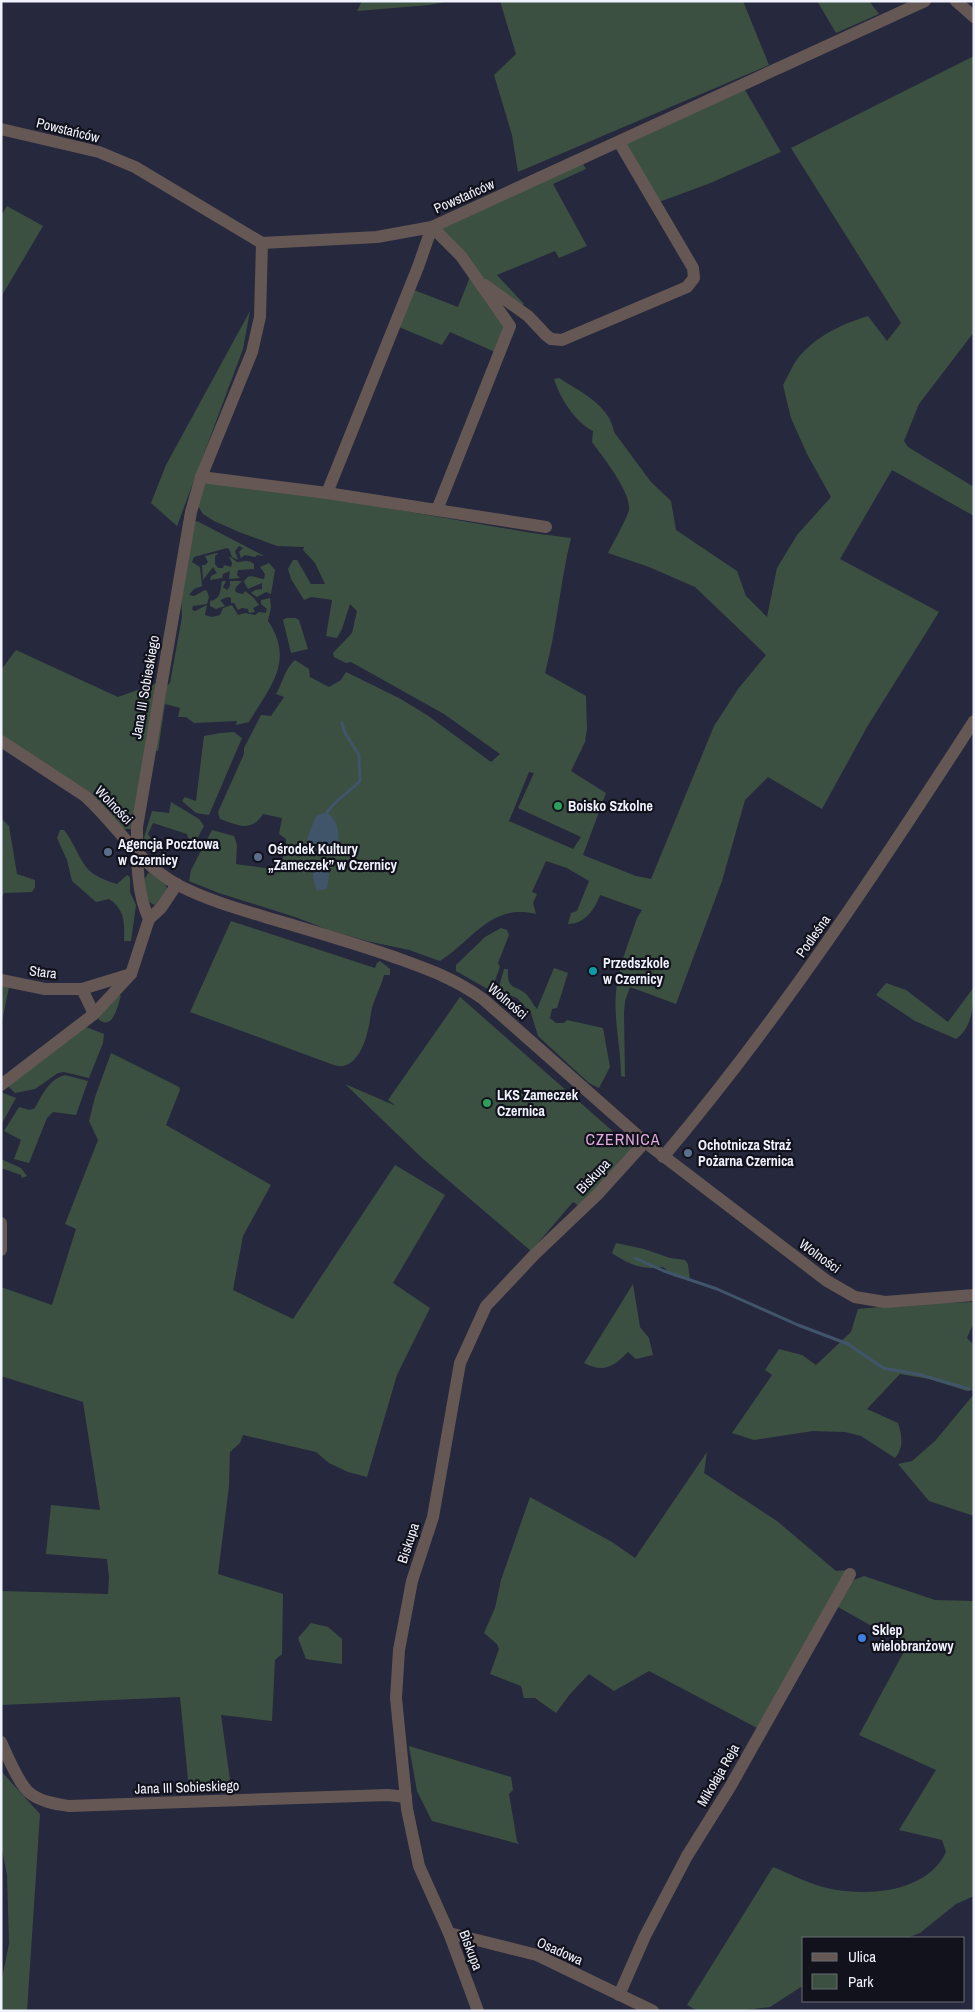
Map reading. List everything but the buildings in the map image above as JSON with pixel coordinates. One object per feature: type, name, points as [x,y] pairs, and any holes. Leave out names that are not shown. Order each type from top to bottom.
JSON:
[{"type":"street","name":"Powstańców","points":[[1,129],[99,152],[135,167],[262,243],[377,237],[432,227],[811,55],[924,1]]},
{"type":"street","points":[[956,1],[974,18]]},
{"type":"street","points":[[478,280],[528,316],[551,339],[562,340],[687,287],[694,278],[693,268],[618,142]]},
{"type":"street","points":[[327,493],[418,267],[432,227],[461,256],[510,326]]},
{"type":"street","name":"Jana III Sobieskiego","points":[[149,919],[142,905],[137,853],[137,827],[151,743],[191,512],[201,477],[252,352],[260,317],[262,243]]},
{"type":"street","points":[[436,510],[510,326],[528,316]]},
{"type":"street","points":[[201,477],[327,493],[546,528]]},
{"type":"street","name":"Podleśna","points":[[663,1157],[719,1090],[790,996],[974,721]]},
{"type":"street","name":"Wolności","points":[[1,741],[85,796],[137,853],[158,872],[177,884],[230,906],[385,954],[442,974],[464,985],[487,1002],[663,1157],[827,1282],[855,1297],[885,1302],[974,1295]]},
{"type":"street","points":[[1,1085],[94,1014],[131,974],[149,919],[161,908],[177,884]]},
{"type":"street","name":"Stara","points":[[1,980],[45,989],[82,989],[131,974]]},
{"type":"street","points":[[82,989],[94,1014]]},
{"type":"street","name":"Biskupa","points":[[478,2011],[449,1933],[419,1866],[406,1796],[396,1698],[399,1650],[412,1581],[432,1517],[460,1362],[486,1306],[534,1255],[597,1195],[645,1142]]},
{"type":"street","points":[[1,1223],[1,1250]]},
{"type":"street","name":"Mikołaja Reja","points":[[619,1995],[644,1936],[687,1856],[730,1787],[850,1574]]},
{"type":"street","name":"Jana III Sobieskiego","points":[[1,1742],[12,1766],[29,1794],[48,1802],[69,1806],[388,1795],[406,1796]]},
{"type":"street","name":"Osadowa","points":[[449,1933],[537,1955],[653,2011]]},
{"type":"green space","points":[[362,1],[450,1],[429,5],[357,11]]},
{"type":"green space","points":[[500,1],[743,1],[769,65],[518,172],[512,135],[494,75],[516,54]]},
{"type":"green space","points":[[817,1],[869,1],[879,14],[836,33]]},
{"type":"green space","points":[[974,56],[974,332],[919,404],[904,441],[908,447],[974,487],[974,516],[892,470],[840,559],[939,612],[867,727],[822,809],[768,777],[745,800],[722,881],[676,1004],[630,987],[625,1001],[624,1013],[625,1077],[621,1076],[616,995],[618,976],[623,959],[637,918],[642,910],[600,895],[584,919],[568,924],[571,913],[577,911],[589,881],[567,868],[546,861],[532,892],[537,894],[533,903],[536,914],[520,912],[495,918],[440,961],[409,950],[329,930],[189,881],[191,870],[212,830],[234,836],[237,845],[236,864],[279,870],[286,847],[286,839],[279,834],[282,818],[263,814],[254,824],[244,826],[220,819],[218,812],[244,754],[244,748],[261,715],[271,716],[284,697],[276,694],[286,672],[295,660],[309,669],[310,677],[329,687],[341,680],[346,672],[399,698],[427,715],[491,762],[500,754],[444,714],[351,662],[346,663],[334,657],[333,653],[352,633],[357,611],[350,604],[337,638],[326,636],[332,600],[311,597],[304,600],[291,579],[288,569],[293,560],[297,560],[311,584],[325,584],[315,563],[303,550],[304,547],[277,546],[239,532],[203,514],[198,506],[204,484],[209,483],[330,498],[571,538],[553,640],[545,673],[586,696],[587,729],[585,742],[571,771],[606,793],[583,855],[636,876],[651,879],[714,726],[738,689],[766,655],[695,587],[649,567],[608,553],[629,510],[626,494],[592,442],[593,431],[574,416],[560,394],[554,379],[559,378],[600,406],[607,414],[614,432],[651,482],[671,501],[676,530],[737,571],[746,596],[767,617],[777,568],[797,535],[831,497],[807,454],[791,418],[783,385],[798,358],[805,350],[830,332],[868,316],[887,341],[901,323],[791,148]],"holes":[[[529,772],[534,773],[518,808],[581,837],[573,849],[509,821]]]},
{"type":"green space","points":[[745,90],[781,152],[708,184],[659,202],[623,143]]},
{"type":"green space","points":[[582,162],[586,169],[553,184],[587,246],[559,258],[555,251],[497,275],[524,304],[520,306],[481,278],[440,228]]},
{"type":"green space","points":[[7,206],[43,226],[1,297],[1,216]]},
{"type":"green space","points":[[470,277],[504,325],[495,352],[450,332],[442,345],[399,327],[414,290],[458,307]]},
{"type":"green space","points":[[250,311],[243,349],[177,526],[151,503],[166,465]]},
{"type":"green space","points":[[197,521],[264,556],[245,555],[241,558],[239,552],[243,548],[239,546],[235,551],[238,560],[232,557],[227,548],[194,557],[192,562],[200,567],[202,586],[194,589],[189,595],[194,596],[205,590],[209,597],[207,604],[193,606],[192,610],[195,611],[207,605],[205,615],[212,617],[220,615],[223,608],[232,605],[238,615],[245,613],[255,615],[259,612],[266,613],[267,609],[261,604],[261,600],[270,598],[271,607],[268,621],[276,635],[279,661],[271,685],[249,722],[236,725],[237,721],[194,723],[186,717],[178,717],[180,708],[165,704],[158,751],[152,750],[164,688],[170,683],[182,617],[181,593],[195,522]]},
{"type":"green space","points":[[217,553],[215,564],[218,568],[223,568],[224,565],[231,567],[232,563],[229,556],[237,562],[252,562],[254,569],[238,570],[237,575],[240,578],[229,579],[230,571],[223,574],[222,578],[210,580],[211,576],[217,573],[213,567],[203,580],[202,565],[208,562],[205,556]]},
{"type":"green space","points":[[269,563],[275,570],[271,594],[266,592],[257,597],[251,593],[262,589],[262,583],[248,589],[244,582],[251,576],[264,579],[265,574],[260,567]]},
{"type":"green space","points":[[222,581],[226,581],[223,587],[227,590],[230,586],[230,581],[242,581],[235,591],[243,594],[245,591],[253,597],[259,605],[253,608],[255,612],[249,613],[248,609],[242,608],[238,610],[234,603],[231,603],[231,598],[228,597],[220,600],[225,606],[216,609],[210,606],[210,601],[219,596]]},
{"type":"green space","points":[[286,618],[299,620],[308,649],[291,653],[283,620]]},
{"type":"green space","points":[[16,650],[118,697],[157,683],[131,829],[123,829],[1,736],[1,670]]},
{"type":"green space","points":[[234,732],[242,738],[209,815],[196,813],[182,801],[185,797],[196,801],[204,736]]},
{"type":"green space","points":[[171,802],[199,819],[204,826],[198,837],[190,843],[187,834],[153,823],[148,834],[152,840],[151,846],[143,841],[152,811],[169,813]]},
{"type":"green space","points":[[1,818],[9,826],[17,874],[35,880],[35,887],[32,892],[4,893],[1,899]]},
{"type":"green space","points":[[60,830],[64,830],[83,863],[92,873],[117,884],[127,875],[130,877],[130,892],[136,905],[131,941],[124,941],[123,918],[114,903],[109,899],[96,902],[72,881],[67,860],[57,838]]},
{"type":"green space","points":[[149,872],[166,885],[167,890],[156,905],[150,902],[146,892],[144,880]]},
{"type":"green space","points":[[231,921],[375,968],[380,961],[390,969],[390,975],[384,975],[373,1003],[364,1044],[356,1058],[350,1063],[337,1066],[190,1012]]},
{"type":"green space","points":[[501,928],[507,930],[509,935],[498,963],[500,967],[491,991],[456,971],[456,965],[485,937]]},
{"type":"green space","points":[[554,968],[568,973],[557,1008],[552,1009],[550,1018],[556,1023],[564,1023],[567,1020],[603,1028],[610,1067],[599,1088],[589,1083],[538,1036],[531,1013],[517,998],[507,994],[499,999],[497,994],[504,969],[508,969],[510,984],[527,995],[537,1009]]},
{"type":"green space","points":[[886,983],[906,990],[948,1022],[974,987],[973,1008],[966,1029],[956,1039],[915,1021],[876,995]]},
{"type":"green space","points":[[1,985],[9,987],[1,1026]]},
{"type":"green space","points":[[117,994],[121,996],[114,1016],[108,1022],[99,1020],[99,1015]]},
{"type":"green space","name":"LKS Zameczek Czernica","points":[[460,997],[633,1149],[579,1206],[573,1202],[531,1251],[422,1158],[345,1084],[396,1106],[388,1100]]},
{"type":"green space","points":[[86,1027],[104,1034],[103,1043],[89,1078],[64,1072],[58,1073],[35,1089],[15,1093],[8,1086]]},
{"type":"green space","points":[[111,1053],[179,1087],[180,1090],[166,1125],[271,1185],[243,1236],[233,1290],[293,1319],[395,1165],[445,1195],[393,1283],[430,1308],[397,1375],[367,1477],[348,1472],[329,1463],[316,1452],[243,1435],[240,1443],[230,1452],[229,1486],[218,1574],[283,1594],[282,1654],[275,1660],[272,1721],[221,1715],[232,1794],[189,1790],[180,1697],[1,1705],[1,1591],[108,1594],[107,1559],[46,1554],[51,1505],[100,1510],[83,1402],[1,1376],[1,1287],[52,1305],[76,1229],[65,1224],[98,1140],[89,1121],[95,1097]]},
{"type":"green space","points":[[65,1075],[88,1081],[76,1115],[53,1112],[47,1118],[29,1163],[14,1159],[21,1140],[4,1131],[19,1107],[30,1110],[35,1108],[50,1084]]},
{"type":"green space","points":[[1,1092],[16,1098],[1,1125]]},
{"type":"green space","points":[[1,1159],[21,1168],[27,1176],[22,1178],[21,1175],[1,1168]]},
{"type":"green space","points":[[616,1243],[644,1249],[670,1258],[685,1260],[688,1264],[690,1280],[675,1277],[663,1267],[649,1268],[636,1266],[624,1260],[612,1253]]},
{"type":"green space","points":[[633,1284],[640,1327],[649,1338],[653,1355],[636,1359],[628,1352],[613,1365],[603,1368],[597,1368],[584,1363]]},
{"type":"green space","points":[[974,1302],[974,1322],[967,1338],[974,1345],[974,1390],[967,1391],[929,1379],[900,1374],[867,1409],[898,1423],[901,1441],[900,1450],[895,1458],[861,1436],[845,1432],[813,1431],[754,1440],[732,1433],[772,1375],[765,1370],[779,1349],[802,1355],[816,1365],[851,1332],[858,1309],[912,1304]]},
{"type":"green space","points":[[974,1394],[974,1516],[929,1501],[898,1464],[912,1461],[935,1441]]},
{"type":"green space","points":[[707,1452],[704,1473],[777,1521],[836,1571],[847,1570],[759,1729],[649,1671],[614,1691],[589,1674],[570,1694],[556,1713],[535,1698],[524,1698],[521,1686],[490,1674],[499,1649],[497,1644],[484,1633],[495,1608],[501,1580],[530,1497],[612,1542],[635,1558]]},
{"type":"green space","points":[[864,1576],[935,1600],[974,1601],[974,1896],[956,1904],[920,1933],[910,1937],[802,1937],[802,1986],[770,2007],[735,2011],[698,2011],[687,2005],[773,1867],[827,1888],[859,1892],[877,1891],[894,1889],[910,1884],[925,1876],[937,1866],[946,1852],[942,1840],[899,1830],[936,1770],[859,1735],[907,1646],[838,1607],[851,1581]]},
{"type":"green space","points":[[311,1623],[328,1627],[342,1639],[342,1664],[306,1659],[298,1638]]},
{"type":"green space","points":[[409,1746],[511,1777],[513,1790],[509,1794],[519,1844],[432,1821],[417,1791]]},
{"type":"green space","points":[[1,1771],[40,1814],[27,2011],[1,2011],[1,1983],[9,1944],[7,1875],[1,1844]]},
{"type":"water","points":[[327,812],[334,820],[337,828],[338,847],[317,845],[307,839],[316,816]]},
{"type":"water","points":[[318,860],[326,864],[329,875],[327,889],[317,891],[313,875]]},
{"type":"waterway","points":[[327,812],[360,781],[359,755],[345,733],[342,723]]},
{"type":"waterway","points":[[635,1258],[664,1271],[717,1289],[798,1325],[848,1344],[883,1368],[921,1375],[969,1389]]},
{"type":"place","name":"Boisko Szkolne","points":[[558,806]]},
{"type":"place","name":"Agencja Pocztowa w Czernicy","points":[[108,852]]},
{"type":"place","name":"Ośrodek Kultury „Zameczek” w Czernicy","points":[[258,857]]},
{"type":"place","name":"Przedszkole w Czernicy","points":[[593,971]]},
{"type":"place","name":"LKS Zameczek Czernica","points":[[487,1103]]},
{"type":"place","name":"Ochotnicza Straż Pożarna Czernica","points":[[688,1153]]},
{"type":"place","name":"Sklep wielobranżowy","points":[[862,1638]]},
{"type":"district","name":"CZERNICA","points":[[623,1139]]}]
